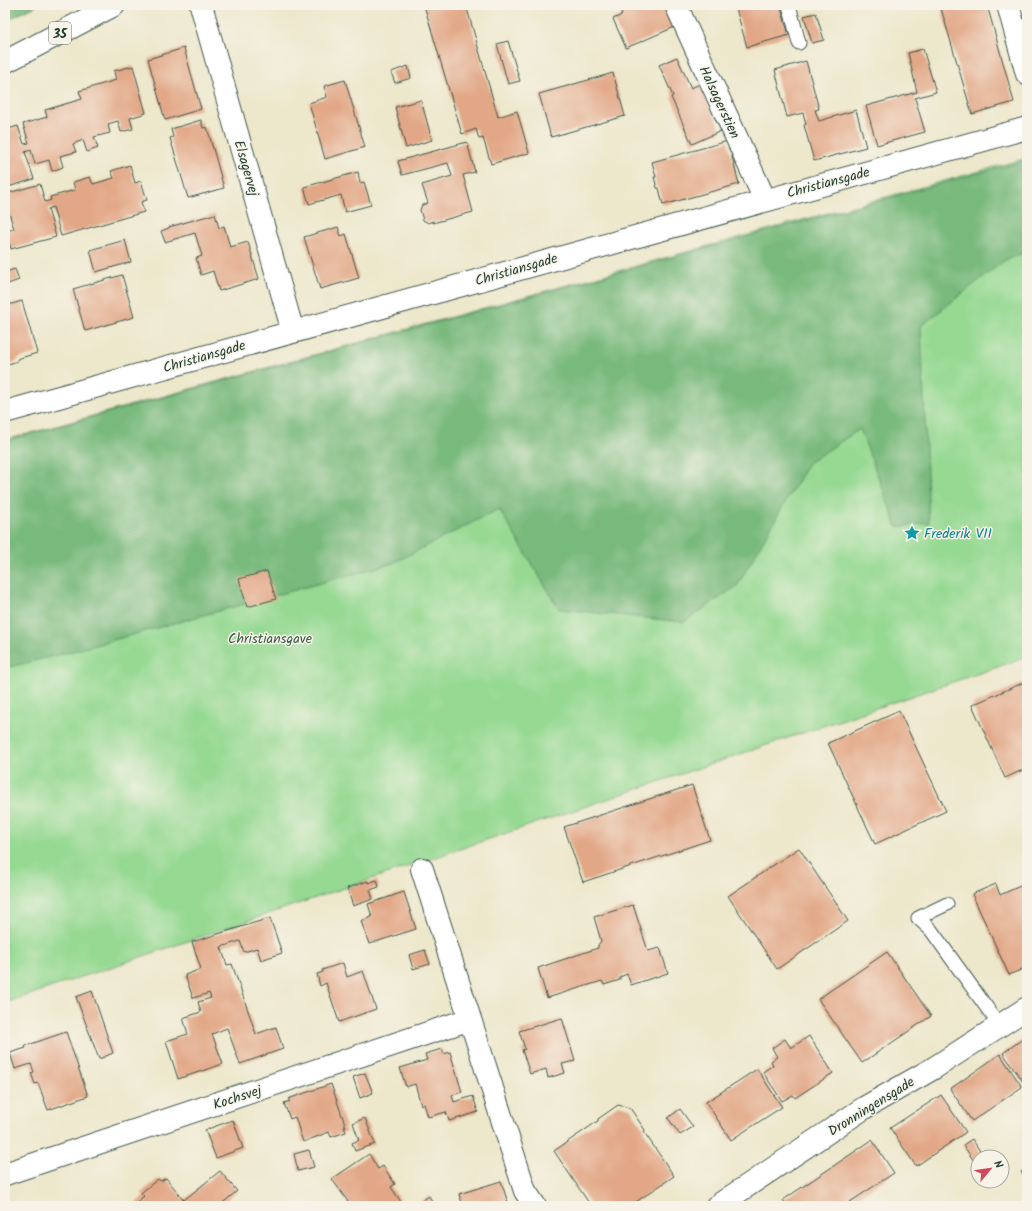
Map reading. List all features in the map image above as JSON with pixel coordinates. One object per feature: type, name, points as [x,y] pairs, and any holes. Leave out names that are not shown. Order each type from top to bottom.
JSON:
[{"type":"street","name":"35","points":[[5,62],[114,5]]},
{"type":"street","name":"Halsagerstien","points":[[676,5],[765,200]]},
{"type":"street","points":[[1008,5],[1027,74]]},
{"type":"street","name":"Elsagervej","points":[[204,14],[293,332]]},
{"type":"street","name":"Christiansgade","points":[[5,412],[1027,128]]},
{"type":"street","points":[[422,869],[525,1191],[535,1206]]},
{"type":"street","name":"Dronningensgade","points":[[717,1206],[864,1108],[934,1068],[1027,1008]]},
{"type":"street","name":"Kochsvej","points":[[5,1174],[470,1020]]},
{"type":"lane","points":[[788,5],[799,43]]},
{"type":"lane","points":[[947,904],[918,918],[931,930],[1000,1026]]},
{"type":"green space","points":[[5,5],[38,5],[5,21]]},
{"type":"green space","name":"Christiansgave","points":[[1027,158],[1027,657],[5,1003],[5,440]]},
{"type":"green space","points":[[1027,160],[1027,252],[1005,260],[921,326],[929,523],[897,527],[860,429],[808,463],[737,586],[684,622],[559,609],[499,509],[393,563],[66,653],[5,668],[5,441]]},
{"type":"building","points":[[424,5],[466,5],[498,117],[517,111],[529,153],[491,164],[483,138],[479,139],[476,129],[462,134]]},
{"type":"building","points":[[618,5],[667,5],[677,26],[626,48],[613,19],[622,15]]},
{"type":"building","points":[[735,5],[780,5],[789,35],[747,47]]},
{"type":"building","points":[[940,5],[987,5],[1014,102],[972,114]]},
{"type":"building","points":[[816,13],[824,40],[812,43],[804,16]]},
{"type":"building","points":[[508,41],[520,81],[508,84],[497,44]]},
{"type":"building","points":[[184,48],[201,109],[165,120],[148,59]]},
{"type":"building","points":[[923,49],[936,92],[915,98],[925,132],[877,145],[866,106],[917,92],[908,53]]},
{"type":"building","points":[[677,57],[691,88],[700,84],[721,131],[692,144],[671,97],[673,96],[659,65]]},
{"type":"building","points":[[806,61],[819,109],[815,110],[819,121],[856,110],[866,147],[814,161],[804,125],[806,124],[803,113],[787,117],[775,70]]},
{"type":"building","points":[[133,66],[146,113],[130,118],[133,129],[121,132],[118,121],[108,124],[110,133],[94,137],[98,148],[87,152],[83,140],[73,144],[76,152],[60,156],[63,167],[52,171],[49,160],[35,164],[31,150],[25,152],[34,179],[5,188],[5,130],[18,126],[24,144],[29,143],[23,124],[47,117],[45,110],[82,99],[79,91],[116,80],[114,71]]},
{"type":"building","points":[[408,66],[411,78],[395,83],[391,72]]},
{"type":"building","points":[[613,73],[625,116],[551,137],[539,94]]},
{"type":"building","points":[[345,80],[365,147],[325,159],[309,103],[327,97],[324,86]]},
{"type":"building","points":[[421,100],[432,140],[406,148],[395,107]]},
{"type":"building","points":[[201,120],[203,128],[207,127],[224,188],[188,198],[170,138],[173,137],[171,129]]},
{"type":"building","points":[[728,141],[739,184],[663,205],[659,188],[657,188],[654,177],[656,177],[652,162]]},
{"type":"building","points":[[467,142],[475,172],[463,175],[473,212],[428,223],[423,220],[420,210],[422,205],[428,203],[422,185],[452,176],[448,163],[402,175],[398,161]]},
{"type":"building","points":[[130,165],[135,183],[141,181],[147,200],[141,202],[144,212],[61,236],[53,207],[48,209],[56,237],[11,249],[6,231],[14,229],[5,199],[5,194],[40,184],[45,202],[51,200],[50,197],[75,190],[73,182],[90,177],[93,184],[114,178],[111,171]]},
{"type":"building","points":[[358,172],[360,183],[364,182],[371,205],[345,212],[341,195],[309,204],[304,187]]},
{"type":"building","points":[[215,214],[219,228],[224,226],[230,247],[248,242],[259,279],[219,291],[213,271],[201,275],[196,258],[202,256],[195,233],[165,242],[161,231],[169,227]]},
{"type":"building","points":[[338,227],[341,236],[346,234],[359,278],[320,289],[304,237]]},
{"type":"building","points":[[125,240],[131,262],[96,272],[90,250]]},
{"type":"building","points":[[15,269],[19,280],[5,285],[5,272]]},
{"type":"building","points":[[122,275],[134,317],[85,331],[73,289]]},
{"type":"building","points":[[22,301],[37,353],[17,359],[18,361],[5,365],[5,306]]},
{"type":"building","points":[[267,571],[276,599],[247,607],[239,579]]},
{"type":"building","points":[[1027,681],[1027,768],[1005,778],[972,705]]},
{"type":"building","points":[[899,711],[946,811],[875,844],[828,743]]},
{"type":"building","points":[[692,785],[710,840],[583,882],[564,827]]},
{"type":"building","points":[[799,848],[848,921],[777,969],[728,896]]},
{"type":"building","points":[[377,880],[379,887],[370,890],[373,899],[353,906],[347,888],[368,881],[368,883]]},
{"type":"building","points":[[1027,883],[1027,967],[1009,975],[972,894],[996,884],[1000,895]]},
{"type":"building","points":[[404,892],[416,929],[369,944],[361,921],[372,917],[368,904]]},
{"type":"building","points":[[633,905],[648,951],[660,948],[668,973],[631,985],[627,974],[620,977],[620,980],[604,985],[602,981],[547,998],[538,968],[598,948],[601,941],[594,917]]},
{"type":"building","points":[[270,918],[282,953],[261,960],[257,948],[244,952],[240,941],[221,947],[227,965],[232,964],[256,1034],[276,1027],[283,1049],[240,1064],[227,1028],[212,1034],[223,1064],[178,1079],[166,1041],[188,1034],[183,1018],[201,1012],[198,1002],[211,998],[209,993],[193,998],[185,975],[201,969],[192,942]]},
{"type":"building","points":[[425,950],[430,964],[413,969],[409,955]]},
{"type":"building","points":[[887,952],[931,1016],[862,1063],[818,999]]},
{"type":"building","points":[[343,963],[347,977],[363,971],[376,1009],[339,1022],[326,983],[320,986],[317,974],[323,972],[322,970]]},
{"type":"building","points":[[92,991],[113,1053],[99,1059],[76,997]]},
{"type":"building","points":[[562,1018],[575,1061],[562,1064],[565,1073],[548,1078],[546,1069],[530,1074],[522,1050],[525,1049],[519,1031]]},
{"type":"building","points":[[66,1032],[88,1096],[48,1110],[38,1083],[35,1084],[31,1073],[34,1072],[31,1064],[15,1069],[10,1053],[26,1048],[25,1046]]},
{"type":"building","points":[[809,1036],[833,1073],[795,1098],[793,1095],[782,1101],[763,1072],[773,1065],[771,1061],[777,1057],[772,1048],[785,1039],[791,1048]]},
{"type":"building","points":[[1027,1036],[1027,1085],[1026,1086],[1003,1053]]},
{"type":"building","points":[[442,1049],[444,1054],[450,1052],[462,1092],[452,1095],[454,1102],[473,1096],[478,1112],[449,1121],[446,1112],[428,1117],[424,1104],[421,1105],[415,1084],[406,1087],[400,1068],[427,1060],[425,1054]]},
{"type":"building","points":[[1000,1054],[1022,1087],[972,1121],[950,1089]]},
{"type":"building","points":[[757,1069],[782,1107],[731,1140],[706,1102]]},
{"type":"building","points":[[365,1073],[373,1093],[360,1098],[353,1077]]},
{"type":"building","points":[[331,1084],[346,1127],[344,1127],[346,1132],[331,1137],[329,1132],[303,1142],[295,1117],[290,1119],[284,1103],[290,1101],[288,1099]]},
{"type":"building","points":[[941,1095],[966,1132],[916,1166],[890,1128]]},
{"type":"building","points":[[618,1105],[630,1108],[645,1130],[644,1132],[674,1176],[630,1206],[591,1206],[554,1151],[598,1121],[598,1119]]},
{"type":"building","points":[[680,1109],[693,1127],[680,1135],[668,1118]]},
{"type":"building","points":[[365,1118],[375,1144],[355,1151],[352,1143],[359,1140],[353,1123]]},
{"type":"building","points":[[233,1120],[243,1148],[216,1158],[205,1130]]},
{"type":"building","points":[[972,1139],[979,1149],[970,1149],[970,1155],[963,1145]]},
{"type":"building","points":[[872,1140],[894,1173],[850,1202],[853,1206],[787,1206],[783,1200]]},
{"type":"building","points":[[309,1150],[314,1167],[298,1171],[294,1154]]},
{"type":"building","points":[[369,1154],[378,1169],[383,1166],[395,1184],[391,1187],[401,1202],[395,1206],[351,1206],[332,1179]]},
{"type":"building","points":[[1027,1168],[1027,1181],[1021,1172]]},
{"type":"building","points":[[220,1171],[237,1191],[219,1206],[132,1206],[144,1196],[141,1193],[158,1179],[161,1181],[166,1178],[184,1200]]},
{"type":"building","points":[[501,1181],[509,1206],[463,1206],[459,1194]]},
{"type":"building","points":[[429,1196],[435,1206],[414,1206]]},
{"type":"place","name":"Frederik VII","points":[[912,533]]}]
